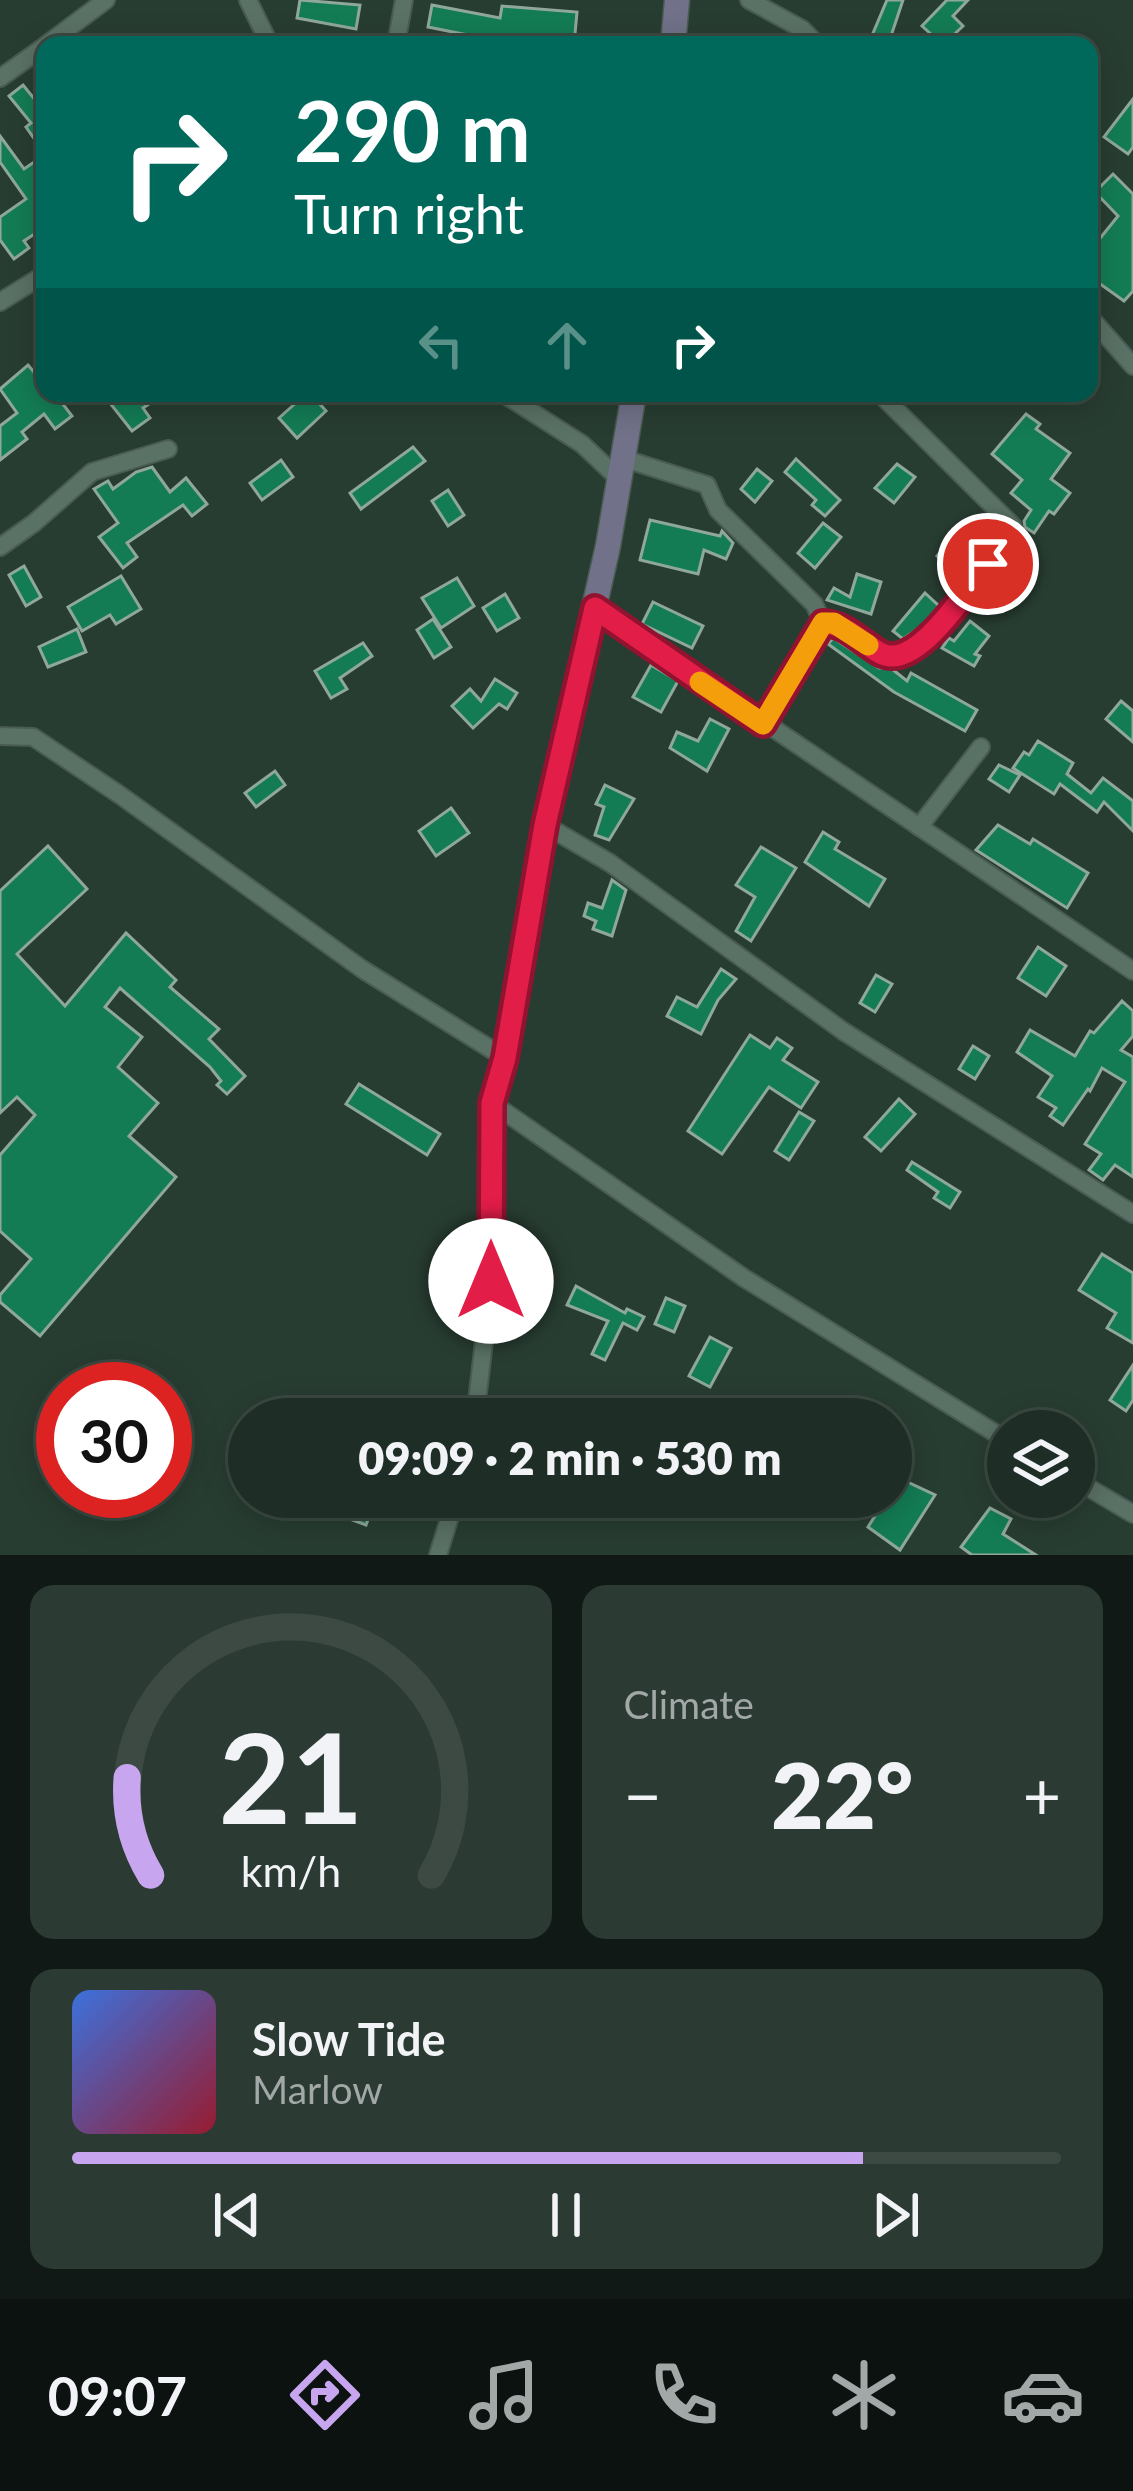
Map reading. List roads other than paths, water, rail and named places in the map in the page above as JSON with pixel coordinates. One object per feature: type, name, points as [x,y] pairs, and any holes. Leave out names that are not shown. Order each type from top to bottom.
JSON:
[{"type":"street","points":[[57,36],[106,0]]},
{"type":"street","points":[[248,0],[266,36]]},
{"type":"street","points":[[398,36],[404,0]]},
{"type":"street","points":[[674,36],[677,0]]},
{"type":"street","points":[[749,0],[809,36]]},
{"type":"street","points":[[0,78],[36,52]]},
{"type":"street","points":[[0,302],[36,280]]},
{"type":"street","points":[[1098,326],[1133,366]]},
{"type":"street","points":[[516,402],[620,468],[707,485],[718,510],[814,604],[823,623]]},
{"type":"street","points":[[477,1398],[491,1281],[492,1103],[505,1058],[545,825],[595,608],[632,402]]},
{"type":"street","points":[[823,623],[834,623],[886,657],[901,656],[945,625],[967,589],[1009,540],[1012,526],[887,402]]},
{"type":"street","points":[[0,547],[92,472],[168,449]]},
{"type":"street","points":[[595,608],[1133,971]]},
{"type":"street","points":[[763,724],[823,623]]},
{"type":"street","points":[[0,736],[33,737],[362,969],[505,1058]]},
{"type":"street","points":[[919,827],[981,747]]},
{"type":"street","points":[[545,825],[610,863],[843,1031],[1133,1214]]},
{"type":"street","points":[[492,1103],[744,1277],[987,1428]]},
{"type":"street","points":[[1095,1491],[1133,1514]]},
{"type":"street","points":[[438,1555],[449,1518]]}]
